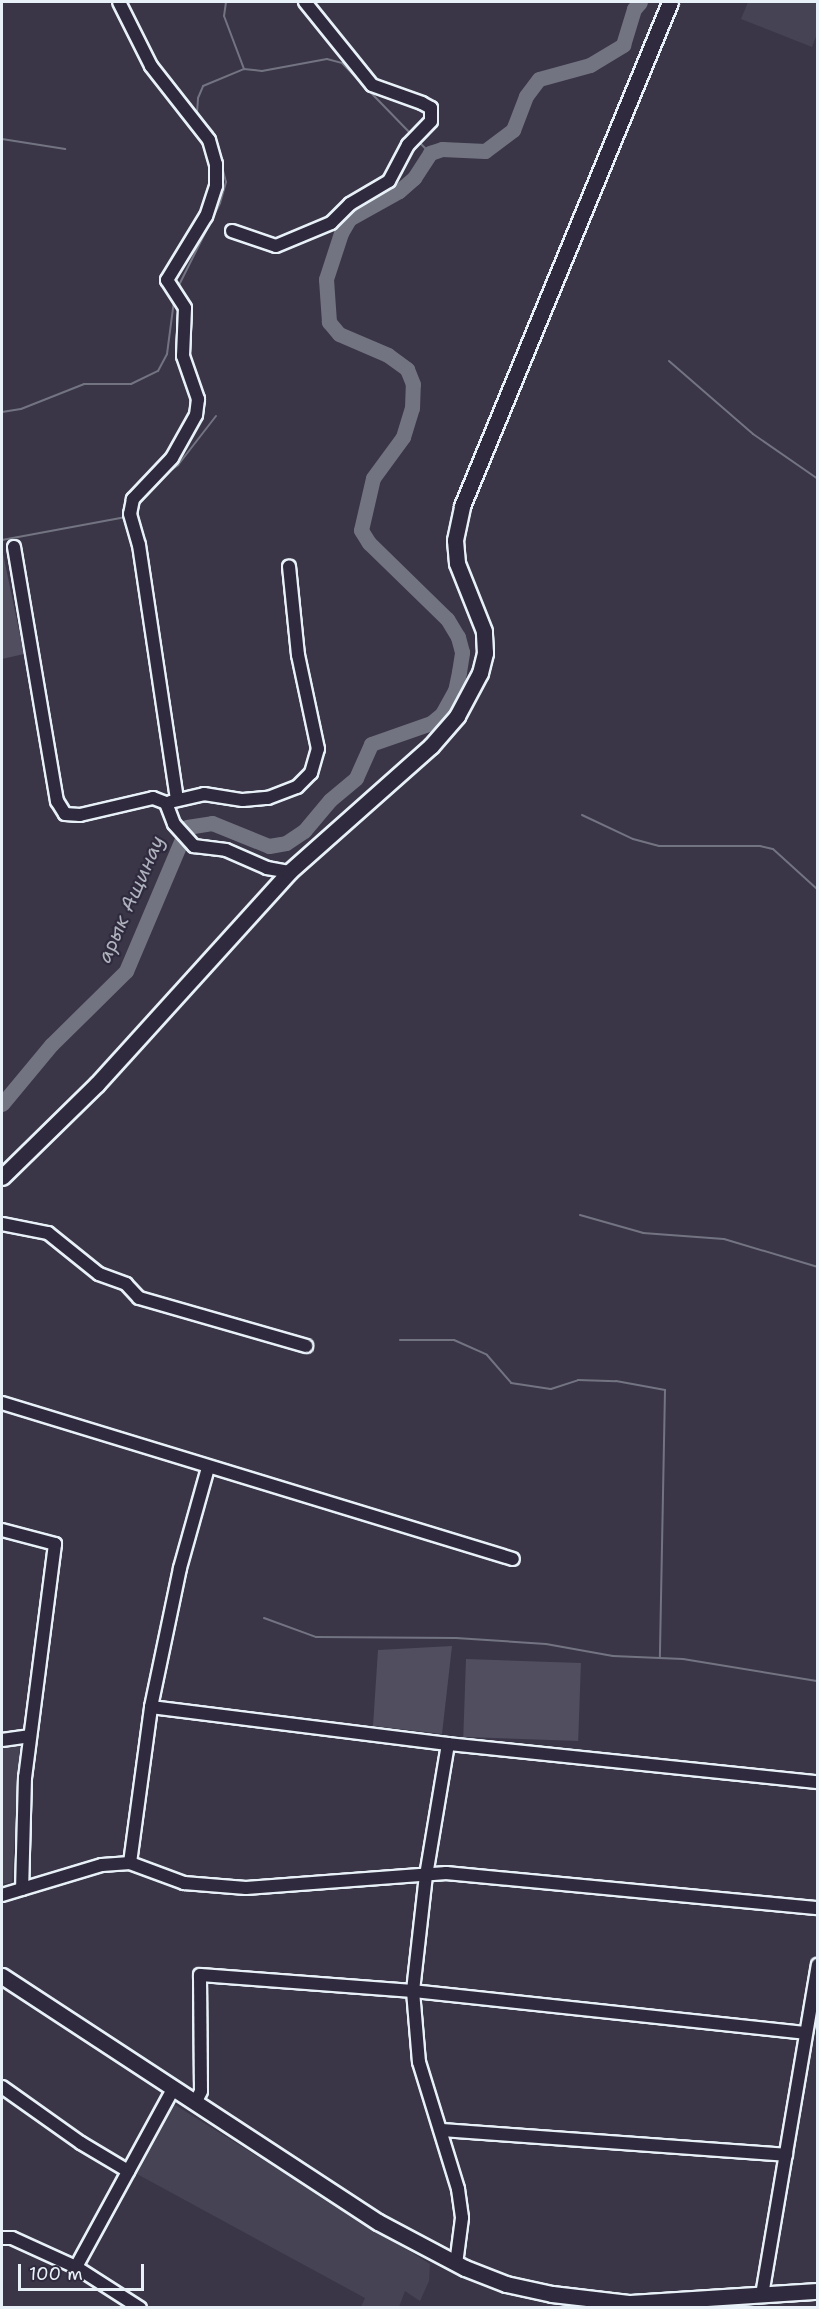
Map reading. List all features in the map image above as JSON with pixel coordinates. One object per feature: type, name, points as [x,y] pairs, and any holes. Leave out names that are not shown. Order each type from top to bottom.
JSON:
[{"type":"main road","points":[[2,1177],[97,1084],[289,872],[431,746],[457,716],[480,673],[485,653],[484,631],[457,563],[455,540],[462,506],[670,2]]},
{"type":"main road","points":[[2,1976],[378,2222],[456,2264],[506,2283],[552,2294],[630,2303],[818,2291]]},
{"type":"street","points":[[119,2],[151,66],[209,140],[216,164],[216,186],[206,216],[167,280],[185,308],[183,356],[198,399],[196,415],[172,458],[133,499],[130,514],[139,545],[174,824],[195,846],[226,850],[267,868],[289,872]]},
{"type":"street","points":[[232,231],[276,246],[331,223],[350,204],[389,181],[408,145],[431,121],[431,108],[372,85],[305,2]]},
{"type":"street","points":[[14,547],[57,801],[65,814],[80,815],[153,798],[172,801],[204,794],[243,800],[268,798],[297,788],[311,773],[318,749],[298,655],[289,566]]},
{"type":"street","points":[[2,1224],[48,1233],[99,1274],[126,1284],[139,1298],[306,1346]]},
{"type":"street","points":[[2,1403],[208,1468],[513,1559]]},
{"type":"street","points":[[130,1863],[152,1707],[180,1568],[208,1468]]},
{"type":"street","points":[[2,1530],[56,1544],[29,1736],[22,1889]]},
{"type":"street","points":[[152,1707],[448,1744],[818,1782]]},
{"type":"street","points":[[2,1740],[29,1736]]},
{"type":"street","points":[[448,1744],[426,1875],[413,1991],[419,2062],[458,2189],[462,2218],[456,2264]]},
{"type":"street","points":[[2,1895],[102,1865],[130,1863],[184,1883],[246,1888],[446,1873],[818,1908]]},
{"type":"street","points":[[762,2295],[818,1965]]},
{"type":"street","points":[[195,2103],[201,2091],[201,1975],[413,1991],[806,2033]]},
{"type":"street","points":[[2,2087],[81,2143],[129,2171]]},
{"type":"street","points":[[76,2267],[173,2089]]},
{"type":"street","points":[[441,2130],[786,2155]]},
{"type":"street","points":[[2,2238],[12,2238],[76,2267],[140,2307]]},
{"type":"shaded area","points":[[748,2],[817,2],[817,34],[812,47],[741,19]]},
{"type":"shaded area","points":[[2,549],[24,654],[2,659]]},
{"type":"shaded area","points":[[452,1646],[442,1734],[373,1726],[378,1650]]},
{"type":"shaded area","points":[[466,1659],[581,1663],[578,1741],[463,1737]]},
{"type":"shaded area","points":[[20,1745],[12,1882],[2,1884],[2,1747]]},
{"type":"shaded area","points":[[172,2103],[430,2264],[429,2281],[420,2301],[405,2291],[399,2307],[361,2307],[365,2298],[137,2174]]},
{"type":"waterway","points":[[226,2],[224,16],[244,69],[262,71],[327,59],[342,63],[411,134]]},
{"type":"waterway","name":"арык Ащинау","points":[[2,1104],[51,1045],[126,971],[187,827],[212,823],[269,846],[286,843],[304,831],[330,800],[356,778],[371,744],[431,723],[442,714],[455,691],[459,672],[462,652],[458,637],[447,619],[369,543],[361,530],[373,478],[403,437],[412,408],[413,384],[407,369],[388,355],[339,334],[329,322],[326,279],[341,233],[349,219],[399,191],[414,178],[430,153],[442,149],[485,151],[513,130],[526,96],[539,79],[590,65],[623,45],[634,9],[640,2]]},
{"type":"waterway","points":[[178,287],[220,203],[226,182],[213,132],[197,113],[198,98],[203,86],[244,69]]},
{"type":"waterway","points":[[2,139],[65,149]]},
{"type":"waterway","points":[[417,140],[430,153]]},
{"type":"waterway","points":[[2,412],[21,409],[84,384],[131,384],[158,371],[167,354],[174,301]]},
{"type":"waterway","points":[[669,361],[753,434],[818,479]]},
{"type":"waterway","points":[[163,476],[178,465],[216,416]]},
{"type":"waterway","points":[[2,540],[126,517]]},
{"type":"waterway","points":[[582,815],[633,839],[659,846],[760,846],[773,849],[818,890]]},
{"type":"waterway","points":[[580,1215],[643,1233],[724,1239],[818,1267]]},
{"type":"waterway","points":[[400,1340],[454,1340],[487,1355],[511,1383],[551,1389],[578,1380],[616,1381],[665,1390],[660,1658]]},
{"type":"waterway","points":[[264,1618],[316,1637],[456,1638],[546,1644],[613,1656],[683,1659],[818,1681]]}]
